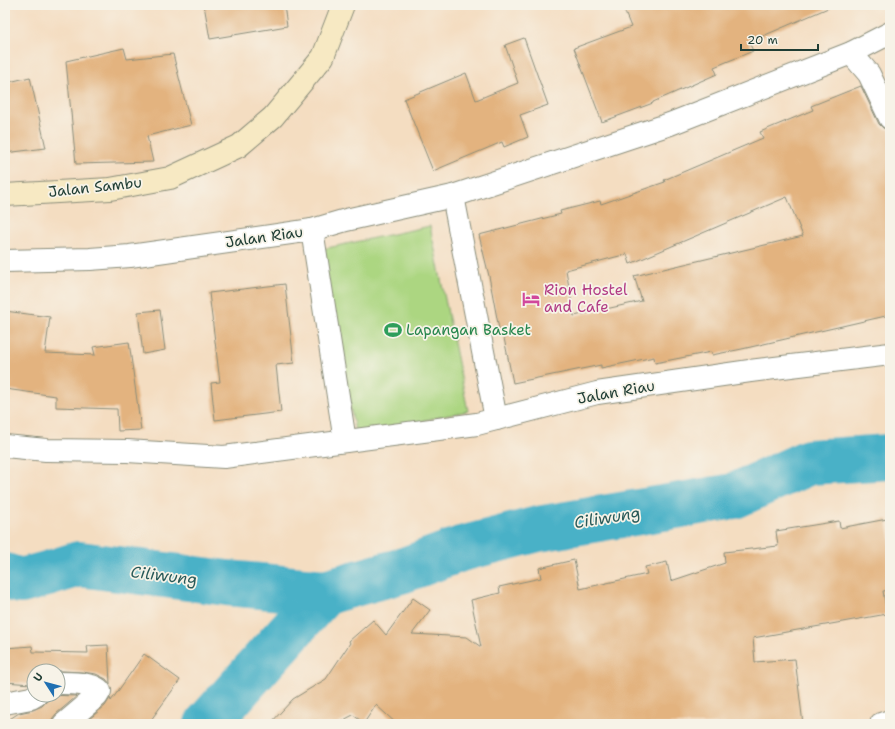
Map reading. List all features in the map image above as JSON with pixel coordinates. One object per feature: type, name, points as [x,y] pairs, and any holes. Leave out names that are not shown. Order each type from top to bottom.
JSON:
[{"type":"street","name":"Jalan Sambu","points":[[5,195],[110,189],[170,178],[239,146],[273,117],[322,57],[343,5]]},
{"type":"street","points":[[312,230],[346,220],[453,196],[670,124],[851,53],[890,33]]},
{"type":"street","points":[[851,53],[869,74],[890,118]]},
{"type":"street","points":[[453,196],[496,419]]},
{"type":"street","name":"Jalan Riau","points":[[5,261],[90,260],[130,256],[312,230],[345,440]]},
{"type":"street","name":"Jalan Riau","points":[[5,446],[46,450],[127,451],[224,457],[345,440],[472,425],[597,393],[750,371],[890,354]]},
{"type":"street","points":[[64,724],[97,696],[100,691],[93,685],[66,683]]},
{"type":"street","points":[[5,703],[26,699]]},
{"type":"street","points":[[881,724],[890,721]]},
{"type":"green space","name":"Lapangan Basket","points":[[430,226],[468,411],[356,435],[318,250]]},
{"type":"building","points":[[204,5],[284,5],[287,26],[210,39]]},
{"type":"building","points":[[622,5],[835,5],[749,42],[753,51],[714,67],[717,74],[653,103],[602,122],[574,48],[631,27]]},
{"type":"building","points":[[524,38],[548,105],[520,115],[528,137],[504,147],[502,142],[433,171],[404,99],[466,73],[476,100],[518,83],[505,45]]},
{"type":"building","points":[[124,48],[127,59],[173,54],[191,125],[147,136],[153,162],[76,164],[66,61]]},
{"type":"building","points":[[30,77],[46,148],[5,153],[5,83]]},
{"type":"building","points":[[861,86],[879,124],[883,128],[890,130],[890,315],[712,355],[711,352],[655,363],[654,357],[601,368],[601,365],[513,383],[502,328],[499,329],[489,276],[479,235],[561,214],[560,211],[600,201],[601,204],[665,182],[664,180],[763,138],[760,132],[813,110],[811,106]],"holes":[[[787,197],[803,236],[634,276],[642,301],[574,316],[566,270],[627,254],[630,264]]]},
{"type":"building","points":[[285,284],[294,363],[276,365],[281,412],[215,420],[211,383],[220,382],[209,293]]},
{"type":"building","points":[[160,310],[165,350],[143,354],[138,312]]},
{"type":"building","points":[[5,311],[50,317],[45,353],[95,355],[93,347],[129,342],[141,430],[118,431],[117,409],[56,407],[56,396],[5,389]]},
{"type":"building","points":[[887,519],[890,537],[890,590],[883,591],[887,614],[753,638],[755,662],[795,659],[803,724],[397,724],[376,705],[364,723],[353,715],[336,724],[270,724],[293,699],[326,679],[350,643],[349,641],[373,620],[386,635],[413,598],[430,610],[412,634],[467,637],[481,647],[471,600],[500,593],[499,587],[541,578],[539,568],[574,560],[580,589],[647,574],[645,567],[667,562],[671,581],[725,563],[724,552],[778,546],[776,531],[839,521],[840,528]]},
{"type":"building","points":[[108,645],[110,684],[106,679],[96,674],[66,671],[66,663],[26,663],[26,684],[5,682],[5,648],[32,646],[33,652],[88,653],[87,646]]},
{"type":"building","points":[[144,654],[180,680],[148,724],[83,724],[105,706],[110,698],[111,701]]},
{"type":"building","points":[[66,696],[77,696],[56,714],[52,719],[52,724],[5,724],[5,722],[19,713],[33,710],[45,703],[66,703]]},
{"type":"waterway","name":"Ciliwung","points":[[5,576],[21,581],[79,564],[227,583],[325,592],[404,570],[461,549],[538,529],[734,496],[809,462],[890,457]]},
{"type":"waterway","name":"Ciliwung","points":[[207,724],[325,592]]},
{"type":"place","name":"Rion Hostel and Cafe","points":[[531,299]]},
{"type":"place","name":"Lapangan Basket","points":[[393,330]]}]
